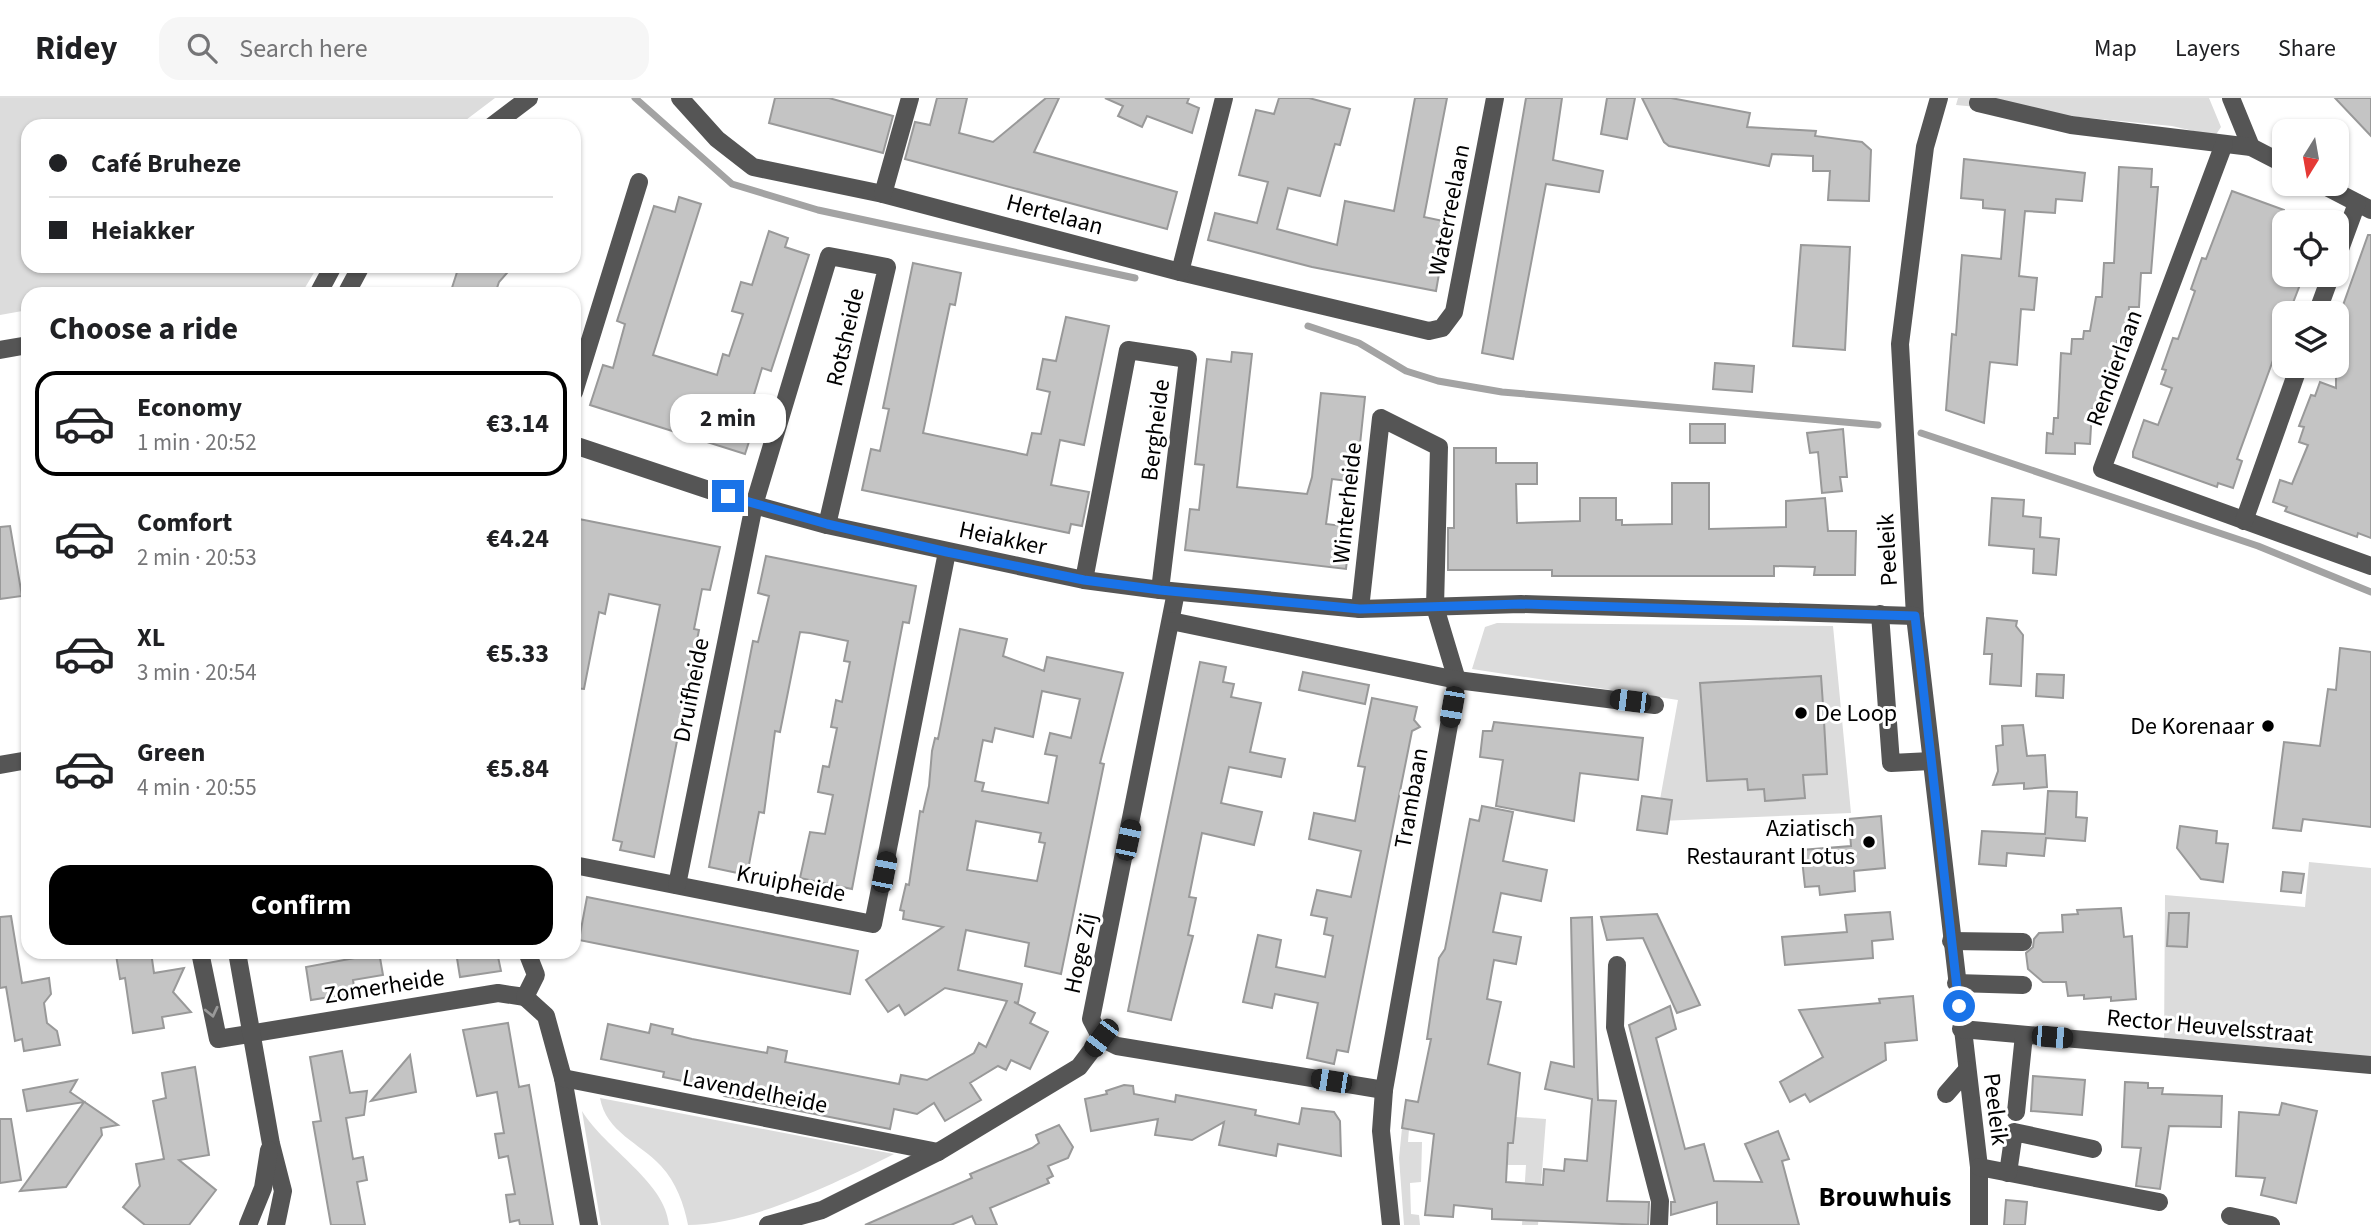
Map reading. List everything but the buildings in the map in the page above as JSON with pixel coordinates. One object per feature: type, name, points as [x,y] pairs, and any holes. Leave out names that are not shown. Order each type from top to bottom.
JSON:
[{"type":"street","points":[[501,119],[529,98]]},
{"type":"street","name":"Hertelaan","points":[[680,98],[717,139],[753,167],[883,194],[1180,272],[1416,330],[1442,328]]},
{"type":"street","points":[[883,194],[910,98]]},
{"type":"street","points":[[1180,272],[1224,98]]},
{"type":"street","name":"Waterreelaan","points":[[1442,328],[1454,312],[1495,98]]},
{"type":"street","name":"Peeleik","points":[[1940,98],[1925,147],[1900,344],[1915,616],[1979,1167],[1979,1225]]},
{"type":"street","points":[[2231,98],[2251,147]]},
{"type":"street","points":[[1978,103],[2071,125],[2251,147],[2272,158]]},
{"type":"street","name":"Rendierlaan","points":[[2224,144],[2102,469],[2371,566]]},
{"type":"street","points":[[581,369],[639,182]]},
{"type":"street","points":[[2344,196],[2364,206],[2349,235]]},
{"type":"street","name":"Rotsheide","points":[[754,505],[829,256],[887,267],[827,524]]},
{"type":"street","points":[[0,350],[21,346]]},
{"type":"street","name":"Bergheide","points":[[1084,580],[1128,350],[1188,359],[1168,591]]},
{"type":"street","points":[[2244,521],[2295,378]]},
{"type":"street","name":"Winterheide","points":[[1360,609],[1381,418],[1439,447],[1435,607]]},
{"type":"street","name":"Heiakker","points":[[581,447],[754,505],[947,552],[1084,580],[1168,591],[1360,609],[1435,607]]},
{"type":"street","name":"Druifheide","points":[[677,885],[754,505]]},
{"type":"street","name":"Kruipheide","points":[[581,866],[873,924],[947,552]]},
{"type":"street","name":"Hoge Zij","points":[[1101,1038],[1091,1019],[1171,621],[1168,591]]},
{"type":"street","points":[[1435,607],[1521,604],[1915,616]]},
{"type":"street","name":"Trambaan","points":[[1391,1225],[1381,1131],[1384,1090],[1457,680],[1435,607]]},
{"type":"street","points":[[1880,614],[1892,763],[1931,761]]},
{"type":"street","points":[[1171,621],[1457,680],[1655,705]]},
{"type":"street","points":[[0,765],[21,761]]},
{"type":"street","points":[[1951,941],[2024,942]]},
{"type":"street","name":"Zomerheide","points":[[201,959],[218,1038],[498,993],[525,997]]},
{"type":"street","points":[[238,959],[271,1144],[283,1191],[276,1225]]},
{"type":"street","points":[[530,959],[536,975],[525,997],[546,1016],[563,1077],[589,1225]]},
{"type":"street","points":[[1618,965],[1615,1027],[1661,1201],[1659,1225]]},
{"type":"street","points":[[1956,983],[2023,985]]},
{"type":"street","name":"Rector Heuvelsstraat","points":[[1961,1029],[2371,1065]]},
{"type":"street","points":[[2016,1112],[2024,1035]]},
{"type":"street","points":[[768,1225],[822,1210],[938,1152],[1079,1067],[1101,1038],[1117,1046],[1384,1090]]},
{"type":"street","points":[[1946,1094],[1966,1070]]},
{"type":"street","name":"Lavendelheide","points":[[563,1077],[938,1152]]},
{"type":"street","points":[[2008,1173],[2014,1132],[2093,1149]]},
{"type":"street","points":[[248,1225],[262,1188],[271,1144]]},
{"type":"street","name":"Peeleik","points":[[1979,1167],[2159,1202]]},
{"type":"street","points":[[2230,1216],[2271,1225]]},
{"type":"shaded area","points":[[0,98],[495,98],[467,119],[21,119],[21,273],[314,273],[305,287],[21,287],[21,311],[0,315]]},
{"type":"shaded area","points":[[1958,98],[2209,98],[2221,127],[2215,136],[2172,126],[1956,105]]},
{"type":"shaded area","points":[[1497,623],[1833,626],[1851,813],[1660,821],[1659,805],[1678,700],[1472,669],[1485,627]]},
{"type":"shaded area","points":[[2309,862],[2371,868],[2371,1066],[2164,1047],[2165,895],[2305,907]]},
{"type":"shaded area","points":[[600,1098],[894,1154],[821,1189],[766,1210],[712,1223],[688,1225],[682,1201],[671,1179],[653,1158],[616,1128],[603,1110]]},
{"type":"shaded area","points":[[582,1111],[657,1194],[669,1225],[601,1225]]},
{"type":"shaded area","points":[[1516,1117],[1546,1119],[1538,1225],[1522,1225],[1526,1165],[1507,1165],[1493,1143],[1513,1143]]},
{"type":"shaded area","points":[[1402,1128],[1409,1129],[1408,1142],[1422,1142],[1421,1182],[1410,1183],[1411,1214],[1419,1215],[1420,1225],[1404,1225],[1399,1158]]},
{"type":"waterway","points":[[635,98],[732,184],[818,210],[1135,278]]},
{"type":"waterway","points":[[1308,326],[1359,343],[1406,371],[1438,381],[1502,392],[1878,425]]},
{"type":"waterway","points":[[1921,433],[2258,546],[2371,592]]},
{"type":"place","name":"De Loop","points":[[1801,713]]},
{"type":"place","name":"De Korenaar","points":[[2268,726]]},
{"type":"place","name":"Aziatisch Restaurant Lotus","points":[[1869,842]]},
{"type":"district","name":"Brouwhuis","points":[[1885,1196]]},
{"type":"route","points":[[728,496],[827,524],[947,552],[1084,580],[1160,590],[1360,609],[1521,604],[1915,616],[1959,1006]]}]
